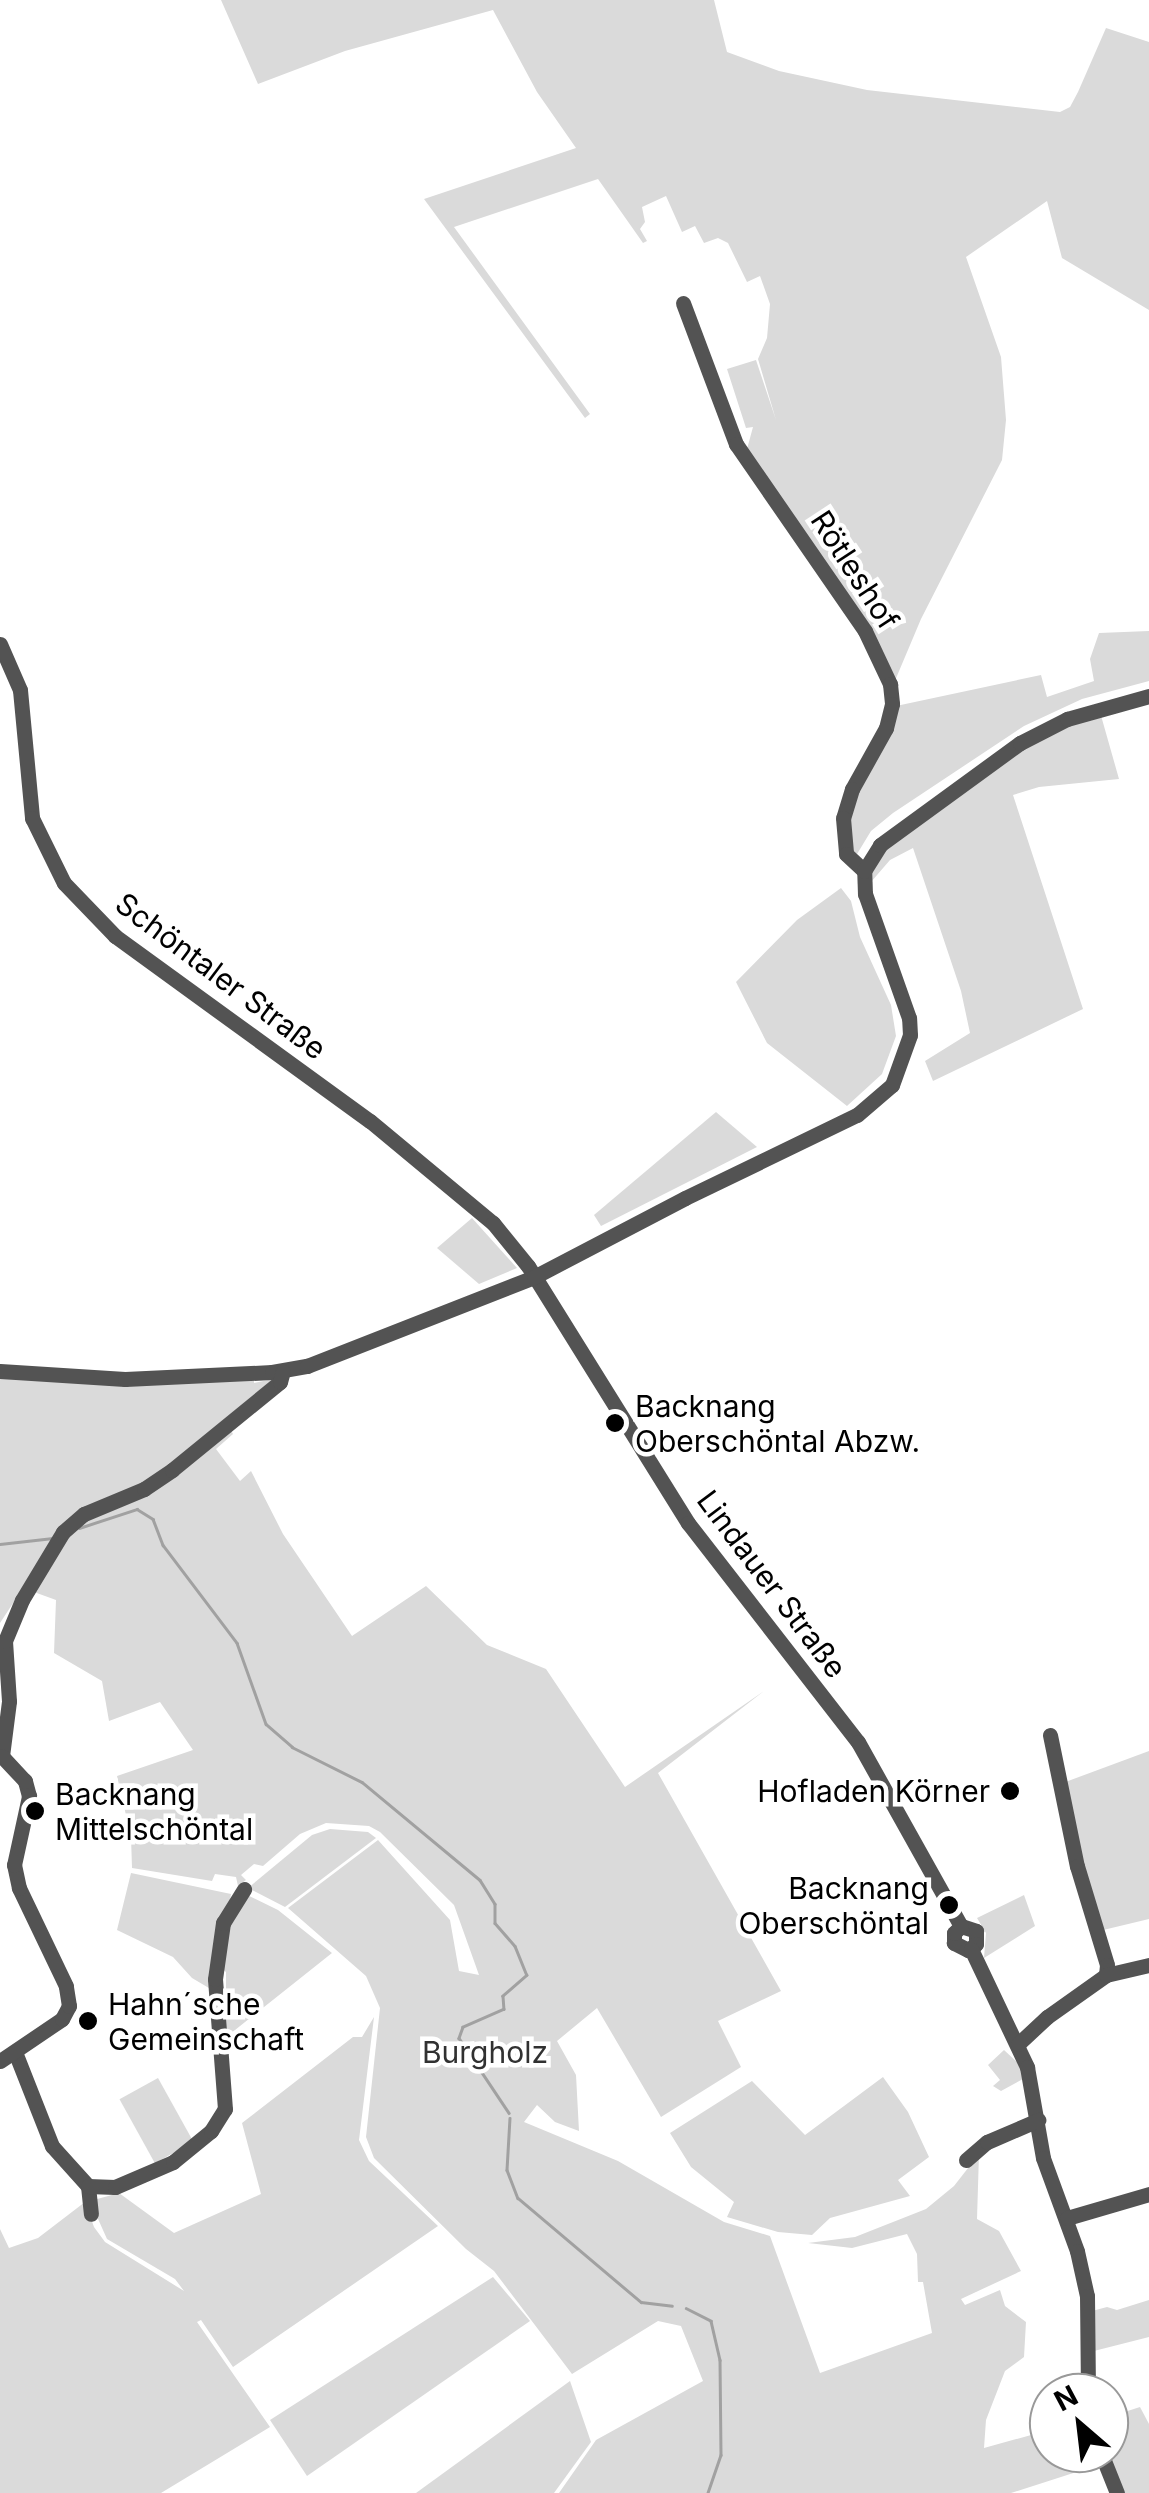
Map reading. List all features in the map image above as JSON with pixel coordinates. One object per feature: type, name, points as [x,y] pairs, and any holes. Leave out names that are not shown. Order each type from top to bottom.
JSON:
[{"type":"street","name":"Rötleshof","points":[[283,1372],[448,1315],[534,1278],[685,1198],[857,1116],[892,1085],[910,1046],[909,1018],[869,914],[864,871],[846,854],[843,818],[852,789],[886,728],[890,684],[864,631],[736,444],[683,303]]},
{"type":"street","name":"Schöntaler Straße","points":[[0,644],[20,690],[32,818],[64,883],[115,936],[292,1062],[480,1210],[534,1278]]},
{"type":"street","points":[[864,871],[894,831],[1020,743],[1067,719],[1149,696]]},
{"type":"street","name":"Lindauer Straße","points":[[534,1278],[688,1522],[858,1742],[961,1926],[954,1933],[954,1942],[961,1950],[971,1949],[1018,2044],[1038,2120],[1043,2158],[1067,2218],[1087,2296],[1088,2373]]},
{"type":"street","points":[[0,1371],[125,1379],[283,1372],[280,1382],[172,1470],[144,1489],[84,1514],[58,1539],[16,1610],[5,1640],[9,1701],[1,1756],[25,1781],[30,1796],[17,1846],[18,1888],[66,1986],[69,2006],[62,2019],[7,2057],[52,2146],[88,2186],[91,2214]]},
{"type":"street","points":[[1050,1735],[1077,1866],[1107,1965],[1106,1976]]},
{"type":"street","points":[[88,2186],[115,2187],[173,2162],[212,2130],[224,2109],[215,1979],[222,1923],[244,1888]]},
{"type":"street","points":[[1018,2044],[1047,2017],[1106,1976],[1149,1965]]},
{"type":"street","points":[[966,2160],[987,2142],[1038,2120]]},
{"type":"street","points":[[1067,2218],[1149,2194]]},
{"type":"green space","points":[[221,0],[714,0],[727,52],[779,71],[867,90],[1060,112],[1070,107],[1106,28],[1149,42],[1149,310],[1062,258],[1047,201],[966,257],[1001,357],[1006,420],[1002,460],[921,619],[894,683],[747,449],[753,427],[746,428],[727,369],[756,360],[776,420],[758,359],[767,338],[770,304],[760,276],[747,282],[728,243],[718,238],[704,243],[695,226],[682,232],[666,196],[642,207],[645,222],[640,229],[647,241],[643,243],[598,179],[454,227],[590,414],[585,418],[424,199],[576,148],[537,92],[493,10],[345,51],[258,84]]},
{"type":"green space","points":[[1149,631],[1149,681],[1082,699],[1024,726],[893,813],[871,831],[854,859],[845,816],[896,706],[1041,675],[1047,697],[1094,681],[1090,659],[1099,633]]},
{"type":"green space","points":[[1100,712],[1119,779],[1039,787],[1013,795],[1083,1009],[933,1081],[925,1061],[970,1033],[961,991],[913,848],[890,860],[871,882],[870,870],[880,851],[1024,746]]},
{"type":"green space","points":[[841,888],[851,901],[860,937],[891,1005],[896,1036],[882,1074],[847,1106],[767,1043],[736,982],[797,920]]},
{"type":"green space","points":[[716,1112],[757,1147],[601,1226],[594,1215]]},
{"type":"green space","points":[[472,1218],[517,1268],[479,1284],[437,1248]]},
{"type":"green space","name":"Burgholz","points":[[0,1376],[254,1377],[254,1383],[273,1379],[225,1419],[233,1434],[216,1449],[240,1481],[251,1471],[283,1534],[352,1636],[426,1586],[487,1645],[546,1669],[625,1787],[764,1691],[658,1773],[781,1991],[718,2021],[741,2067],[661,2117],[597,2008],[557,2041],[576,2075],[579,2131],[555,2122],[537,2105],[524,2122],[618,2161],[724,2222],[770,2236],[820,2373],[932,2333],[923,2282],[918,2282],[917,2254],[907,2234],[852,2248],[808,2243],[855,2237],[926,2209],[954,2186],[979,2154],[977,2219],[999,2231],[1021,2271],[961,2299],[965,2305],[1000,2290],[1005,2306],[1026,2322],[1024,2357],[1005,2371],[986,2420],[984,2448],[1029,2436],[1029,2473],[1073,2473],[1011,2493],[559,2493],[596,2440],[703,2381],[681,2326],[658,2321],[572,2374],[494,2271],[466,2249],[374,2158],[366,2137],[380,2008],[366,1976],[288,1908],[378,1840],[450,1920],[459,1971],[479,1975],[454,1905],[380,1832],[369,1826],[326,1823],[300,1834],[263,1866],[254,1864],[241,1875],[246,1880],[238,1886],[236,1877],[215,1874],[212,1881],[132,1868],[131,1837],[117,1776],[193,1750],[160,1702],[109,1721],[102,1681],[54,1653],[56,1600],[23,1588],[0,1623]]},
{"type":"green space","points":[[1149,1751],[1149,1919],[1099,1931],[1060,1784]]},
{"type":"green space","points":[[330,1829],[368,1832],[376,1838],[285,1907],[248,1888],[312,1835]]},
{"type":"green space","points":[[131,1873],[231,1894],[214,1991],[192,1978],[173,1957],[117,1930]]},
{"type":"green space","points":[[245,1894],[278,1910],[332,1953],[225,2038],[221,1995],[226,1993],[226,1972],[219,1966],[226,1924]]},
{"type":"green space","points":[[1024,1895],[1035,1926],[984,1958],[986,1933],[977,1918]]},
{"type":"green space","points":[[374,2017],[359,2140],[369,2161],[438,2226],[233,2367],[201,2320],[197,2322],[270,2427],[161,2493],[0,2493],[0,2229],[9,2248],[38,2238],[85,2202],[94,2227],[105,2242],[184,2291],[175,2279],[107,2239],[90,2201],[119,2193],[174,2233],[261,2194],[242,2123],[353,2037],[362,2037]]},
{"type":"green space","points":[[1004,2050],[1019,2064],[1023,2079],[1001,2091],[993,2086],[1000,2080],[988,2065]]},
{"type":"green space","points":[[883,2077],[908,2112],[929,2157],[898,2180],[910,2196],[830,2218],[812,2235],[778,2232],[727,2217],[734,2202],[691,2167],[670,2133],[752,2081],[805,2135]]},
{"type":"green space","points":[[158,2078],[193,2142],[155,2163],[120,2099]]},
{"type":"green space","points":[[493,2277],[530,2321],[307,2476],[270,2420]]},
{"type":"green space","points":[[1149,2300],[1149,2337],[1090,2352],[1092,2311],[1107,2307],[1117,2310]]},
{"type":"green space","points":[[570,2381],[591,2442],[554,2493],[416,2493]]},
{"type":"green space","points":[[1140,2407],[1149,2424],[1149,2493],[1121,2493],[1115,2473],[1129,2473],[1129,2411]]},
{"type":"waterway","points":[[79,1528],[137,1509],[153,1519],[163,1545],[237,1643],[266,1724],[292,1747],[362,1782],[480,1880],[495,1904],[495,1923],[515,1946],[527,1975],[503,1996],[504,2009],[463,2027],[459,2038],[509,2113]]},
{"type":"waterway","points":[[0,1544],[53,1538]]},
{"type":"waterway","points":[[510,2118],[507,2170],[518,2198],[641,2302],[672,2306]]},
{"type":"waterway","points":[[686,2308],[711,2321],[720,2360],[721,2455],[708,2493]]},
{"type":"place","name":"Backnang Oberschöntal Abzw.","points":[[615,1423]]},
{"type":"place","name":"Hofladen Körner","points":[[1010,1791]]},
{"type":"place","name":"Backnang Mittelschöntal","points":[[35,1811]]},
{"type":"place","name":"Backnang Oberschöntal","points":[[949,1905]]},
{"type":"place","name":"Hahn´sche Gemeinschaft","points":[[88,2021]]}]
